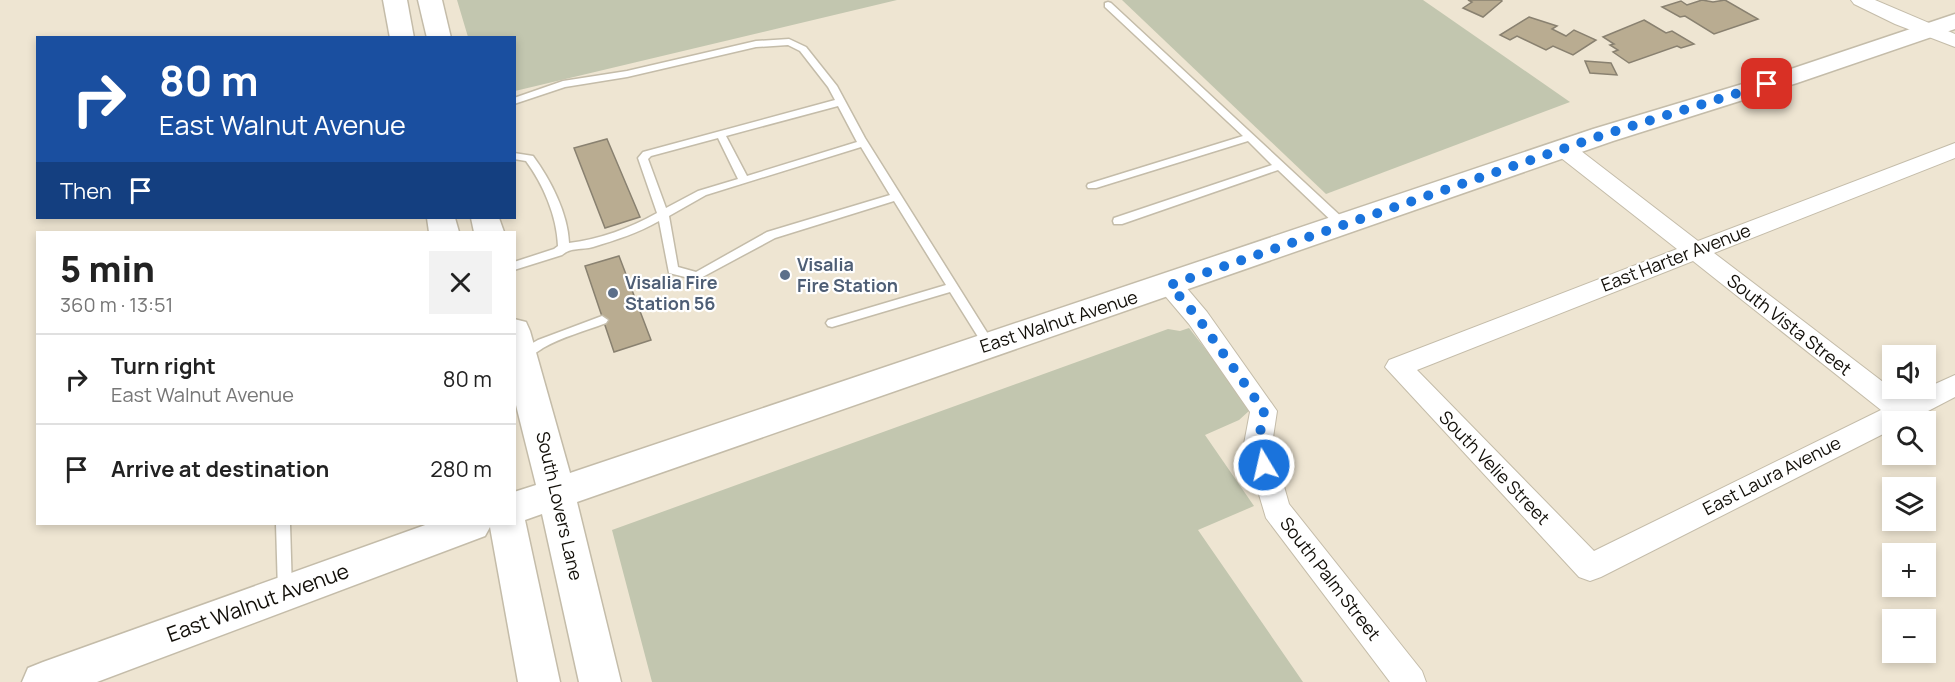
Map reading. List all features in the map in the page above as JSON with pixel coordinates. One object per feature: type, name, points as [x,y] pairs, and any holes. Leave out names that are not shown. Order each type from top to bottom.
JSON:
[{"type":"main road","points":[[395,0],[402,36]]},
{"type":"main road","points":[[430,0],[439,36]]},
{"type":"main road","name":"East Walnut Avenue","points":[[516,507],[1564,149],[1765,69],[1918,17],[1955,2]]},
{"type":"main road","name":"South Lovers Lane","points":[[517,348],[556,493],[600,682]]},
{"type":"main road","name":"East Walnut Avenue","points":[[43,682],[469,525]]},
{"type":"main road","points":[[508,525],[539,682]]},
{"type":"street","points":[[1860,0],[1918,17],[1955,41]]},
{"type":"street","name":"South Vista Street","points":[[1564,149],[1900,410]]},
{"type":"street","name":"East Harter Avenue","points":[[1398,367],[1955,150]]},
{"type":"street","name":"South Palm Street","points":[[1170,285],[1198,318],[1264,411],[1258,444],[1276,509],[1410,682]]},
{"type":"street","name":"South Velie Street","points":[[1398,367],[1590,568]]},
{"type":"street","name":"East Laura Avenue","points":[[1590,568],[1955,384]]},
{"type":"lane","points":[[1108,5],[1342,224]]},
{"type":"lane","points":[[516,100],[563,84],[611,78],[776,41],[789,42],[803,49],[816,63],[989,345]]},
{"type":"lane","points":[[840,102],[655,149],[643,158],[663,214],[673,270],[697,276],[771,235],[897,197]]},
{"type":"lane","points":[[720,133],[743,179]]},
{"type":"lane","points":[[1092,186],[1248,138]]},
{"type":"lane","points":[[516,265],[558,252],[564,247],[615,237],[638,228],[702,193],[864,143]]},
{"type":"lane","points":[[516,156],[529,158],[536,167],[562,227],[564,247]]},
{"type":"lane","points":[[1118,221],[1278,166]]},
{"type":"lane","points":[[832,323],[952,286]]},
{"type":"lane","points":[[517,348],[542,343],[602,320]]},
{"type":"lane","points":[[283,525],[286,594]]},
{"type":"green space","points":[[457,0],[897,0],[516,91],[516,36],[468,36]]},
{"type":"green space","points":[[1122,0],[1423,0],[1570,102],[1326,194]]},
{"type":"green space","points":[[1189,328],[1247,402],[1249,411],[1239,420],[1205,435],[1254,506],[1198,530],[1303,682],[652,682],[612,530],[1168,329],[1180,331]]},
{"type":"building","points":[[1468,0],[1502,1],[1483,17],[1463,8],[1472,2]]},
{"type":"building","points":[[1702,0],[1713,2],[1725,0],[1758,19],[1714,34],[1685,16],[1680,17],[1662,7],[1681,1],[1687,5]]},
{"type":"building","points":[[1529,17],[1557,26],[1552,29],[1566,36],[1574,30],[1596,40],[1573,55],[1553,46],[1546,50],[1517,36],[1510,40],[1500,35]]},
{"type":"building","points":[[1644,20],[1666,33],[1672,31],[1694,44],[1681,48],[1677,46],[1629,63],[1613,52],[1618,50],[1610,45],[1614,44],[1603,37]]},
{"type":"building","points":[[1585,61],[1611,63],[1617,75],[1590,73]]},
{"type":"building","points":[[607,139],[640,217],[605,228],[574,148]]},
{"type":"building","name":"Visalia Fire Station 56","points":[[619,256],[651,340],[614,352],[585,266]]},
{"type":"place","name":"Visalia Fire Station","points":[[785,275]]},
{"type":"place","name":"Visalia Fire Station 56","points":[[613,293]]},
{"type":"route","points":[[1264,465],[1258,444],[1264,411],[1198,318],[1170,285],[1603,135],[1767,84]]}]
